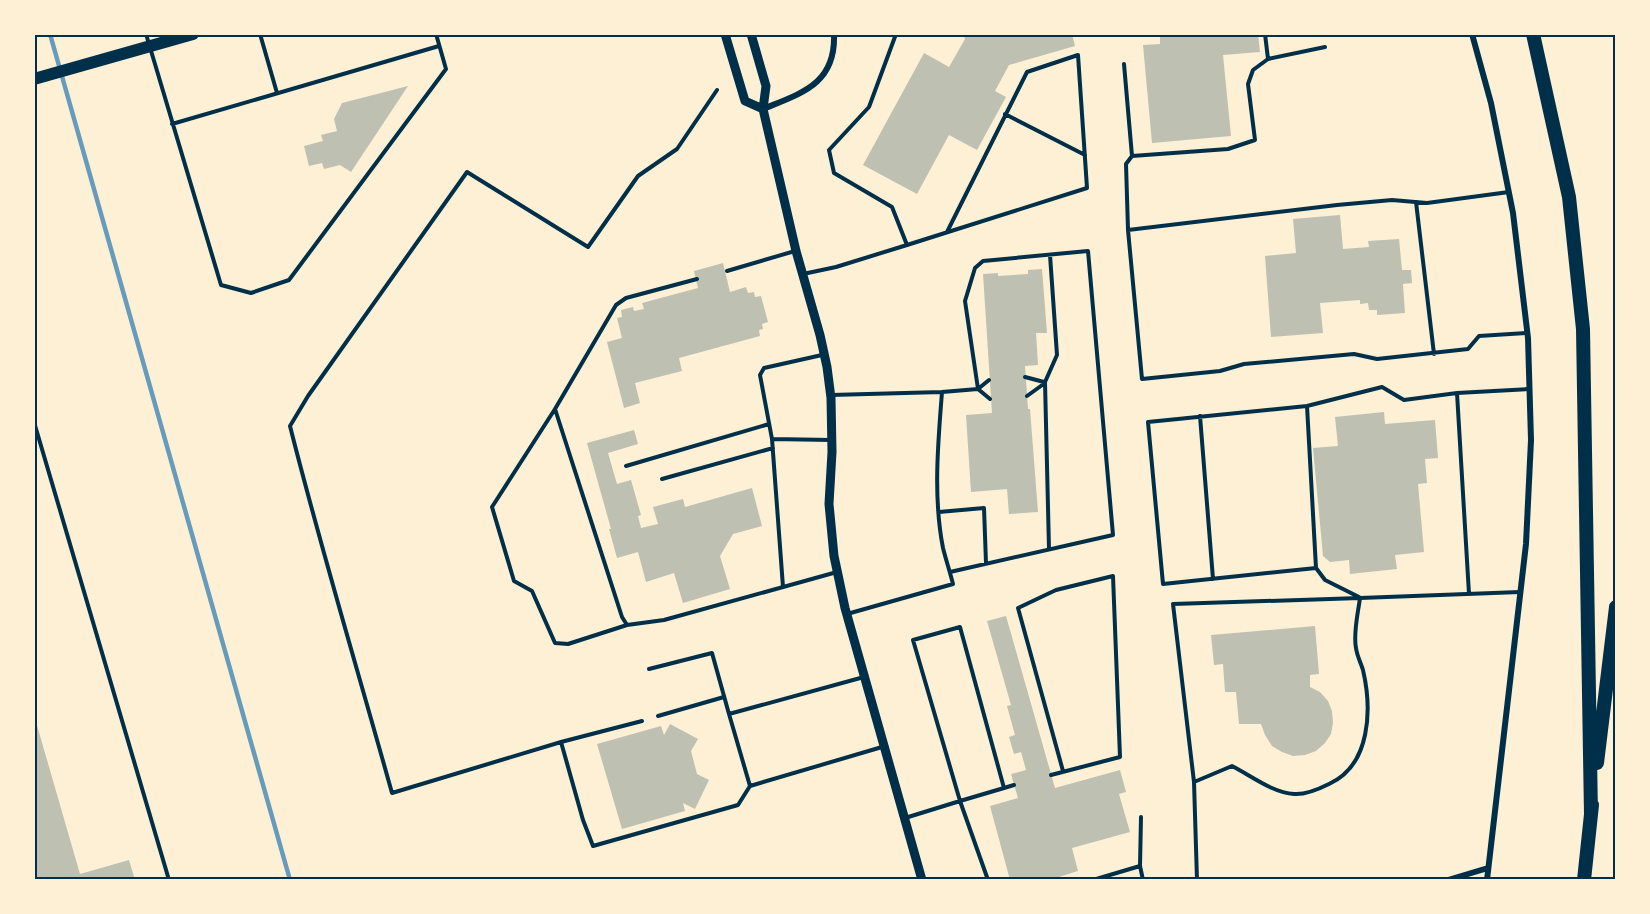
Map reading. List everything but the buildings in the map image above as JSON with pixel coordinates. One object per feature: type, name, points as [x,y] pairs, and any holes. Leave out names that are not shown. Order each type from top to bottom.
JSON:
[{"type":"highway","points":[[1533,34],[1569,197],[1583,328],[1591,815]]},
{"type":"highway","points":[[1584,879],[1616,607]]},
{"type":"main road","points":[[38,78],[87,65],[147,41],[193,34]]},
{"type":"street","points":[[725,34],[745,101],[763,109],[810,89],[818,81],[831,62],[834,51],[834,34]]},
{"type":"street","points":[[751,34],[766,86],[763,109],[796,251],[824,355],[831,395],[832,440],[829,504],[837,572],[846,614],[922,879]]},
{"type":"street","points":[[1472,34],[1491,103],[1509,192],[1527,333],[1529,389],[1530,451],[1526,543],[1487,879]]},
{"type":"street","points":[[1448,879],[1488,868]]},
{"type":"lane","points":[[260,34],[277,93]]},
{"type":"lane","points":[[147,41],[221,285],[251,293],[289,280],[446,69],[436,34]]},
{"type":"lane","points":[[896,34],[869,106],[829,150],[834,173],[892,207],[907,245]]},
{"type":"lane","points":[[1265,34],[1268,59]]},
{"type":"lane","points":[[172,124],[439,46]]},
{"type":"lane","points":[[1132,156],[1228,149],[1255,140],[1248,84],[1253,70],[1268,59],[1325,47]]},
{"type":"lane","points":[[802,274],[836,267],[1087,188],[1078,55],[1027,72],[947,232]]},
{"type":"lane","points":[[1124,64],[1132,156],[1126,164],[1128,230],[1142,378],[1220,370],[1244,364],[1354,354],[1377,359],[1434,354],[1468,349],[1479,336],[1527,333]]},
{"type":"lane","points":[[642,721],[561,742],[392,793],[350,639],[319,540],[290,426],[467,172],[588,247],[639,176],[677,149],[717,90]]},
{"type":"lane","points":[[1005,114],[1085,155]]},
{"type":"lane","points":[[1128,230],[1370,202],[1392,200],[1427,203],[1509,192]]},
{"type":"lane","points":[[1416,202],[1434,354]]},
{"type":"lane","points":[[950,572],[1113,535],[1088,250],[983,261],[975,268],[965,301],[978,389],[990,399]]},
{"type":"lane","points":[[727,271],[796,251]]},
{"type":"lane","points":[[1049,549],[1045,382],[1057,355],[1050,255]]},
{"type":"lane","points":[[697,279],[626,298],[616,305],[555,409],[492,507],[514,581],[532,591],[555,643],[568,644],[627,625],[664,620],[837,572]]},
{"type":"lane","points":[[783,587],[772,439],[760,375],[764,368],[824,355]]},
{"type":"lane","points":[[1025,377],[1045,382]]},
{"type":"lane","points":[[831,395],[978,389],[989,380]]},
{"type":"lane","points":[[1027,396],[1045,382]]},
{"type":"lane","points":[[1316,568],[1163,584],[1148,422],[1307,406],[1382,387],[1404,400],[1457,393],[1529,389]]},
{"type":"lane","points":[[846,614],[953,584],[943,549],[939,512],[938,434],[942,392]]},
{"type":"lane","points":[[1457,393],[1469,594]]},
{"type":"lane","points":[[1307,406],[1316,568],[1325,580],[1360,598]]},
{"type":"lane","points":[[555,409],[622,617],[627,625]]},
{"type":"lane","points":[[1200,416],[1213,579]]},
{"type":"lane","points":[[34,422],[169,879]]},
{"type":"lane","points":[[626,466],[769,424]]},
{"type":"lane","points":[[772,439],[832,440]]},
{"type":"lane","points":[[662,479],[772,448]]},
{"type":"lane","points":[[939,512],[984,508],[986,563]]},
{"type":"lane","points":[[1051,775],[1120,757],[1113,576],[1056,590],[1018,608],[1063,771]]},
{"type":"lane","points":[[1197,879],[1194,782],[1173,604],[1521,592]]},
{"type":"lane","points":[[1194,782],[1232,766],[1265,785],[1294,794],[1316,790],[1341,779],[1359,758],[1366,730],[1367,696],[1355,648],[1360,598]]},
{"type":"lane","points":[[988,879],[960,801],[914,640],[960,627],[1004,788]]},
{"type":"lane","points":[[649,669],[712,653],[750,786]]},
{"type":"lane","points":[[729,714],[864,677]]},
{"type":"lane","points":[[658,716],[724,697]]},
{"type":"lane","points":[[561,742],[583,820],[593,846],[738,805],[750,786],[884,747]]},
{"type":"lane","points":[[905,818],[1014,785]]},
{"type":"lane","points":[[1141,817],[1140,866],[1143,879]]},
{"type":"lane","points":[[1094,879],[1140,866]]},
{"type":"waterway","points":[[50,34],[290,880]]}]
